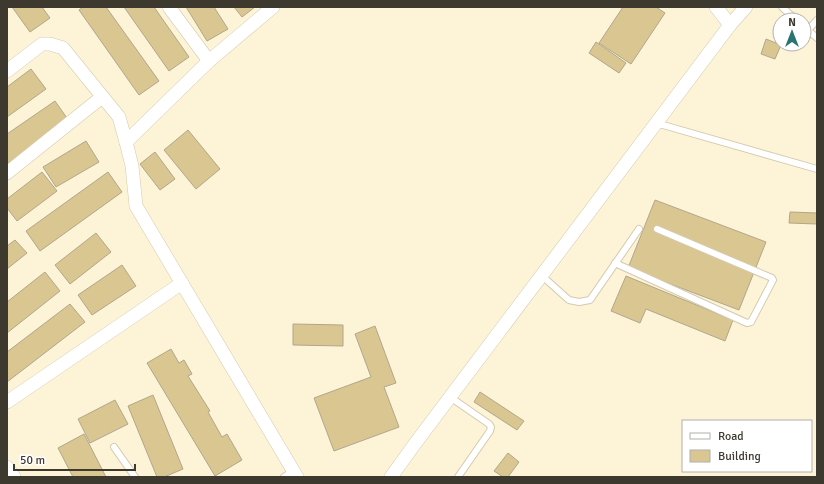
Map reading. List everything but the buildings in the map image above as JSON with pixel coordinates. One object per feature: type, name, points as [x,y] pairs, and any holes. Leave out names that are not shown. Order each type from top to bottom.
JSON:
[{"type":"street","points":[[169,7],[209,61]]},
{"type":"street","points":[[126,142],[209,61],[274,7]]},
{"type":"street","points":[[716,7],[730,25]]},
{"type":"street","points":[[391,477],[541,275],[730,25],[746,7]]},
{"type":"street","points":[[7,71],[42,44],[50,44],[63,48],[119,117],[132,166],[136,206],[182,283],[291,475]]},
{"type":"street","points":[[7,174],[102,97]]},
{"type":"street","points":[[7,402],[182,283]]},
{"type":"street","points":[[7,467],[14,477]]},
{"type":"lane","points":[[656,123],[817,169]]},
{"type":"lane","points":[[541,275],[569,300],[579,302],[590,300],[639,229]]},
{"type":"lane","points":[[615,263],[747,323],[751,322],[773,280],[772,278],[657,229]]},
{"type":"lane","points":[[450,397],[489,424],[491,427],[490,431],[458,477]]},
{"type":"lane","points":[[114,447],[135,477]]}]
